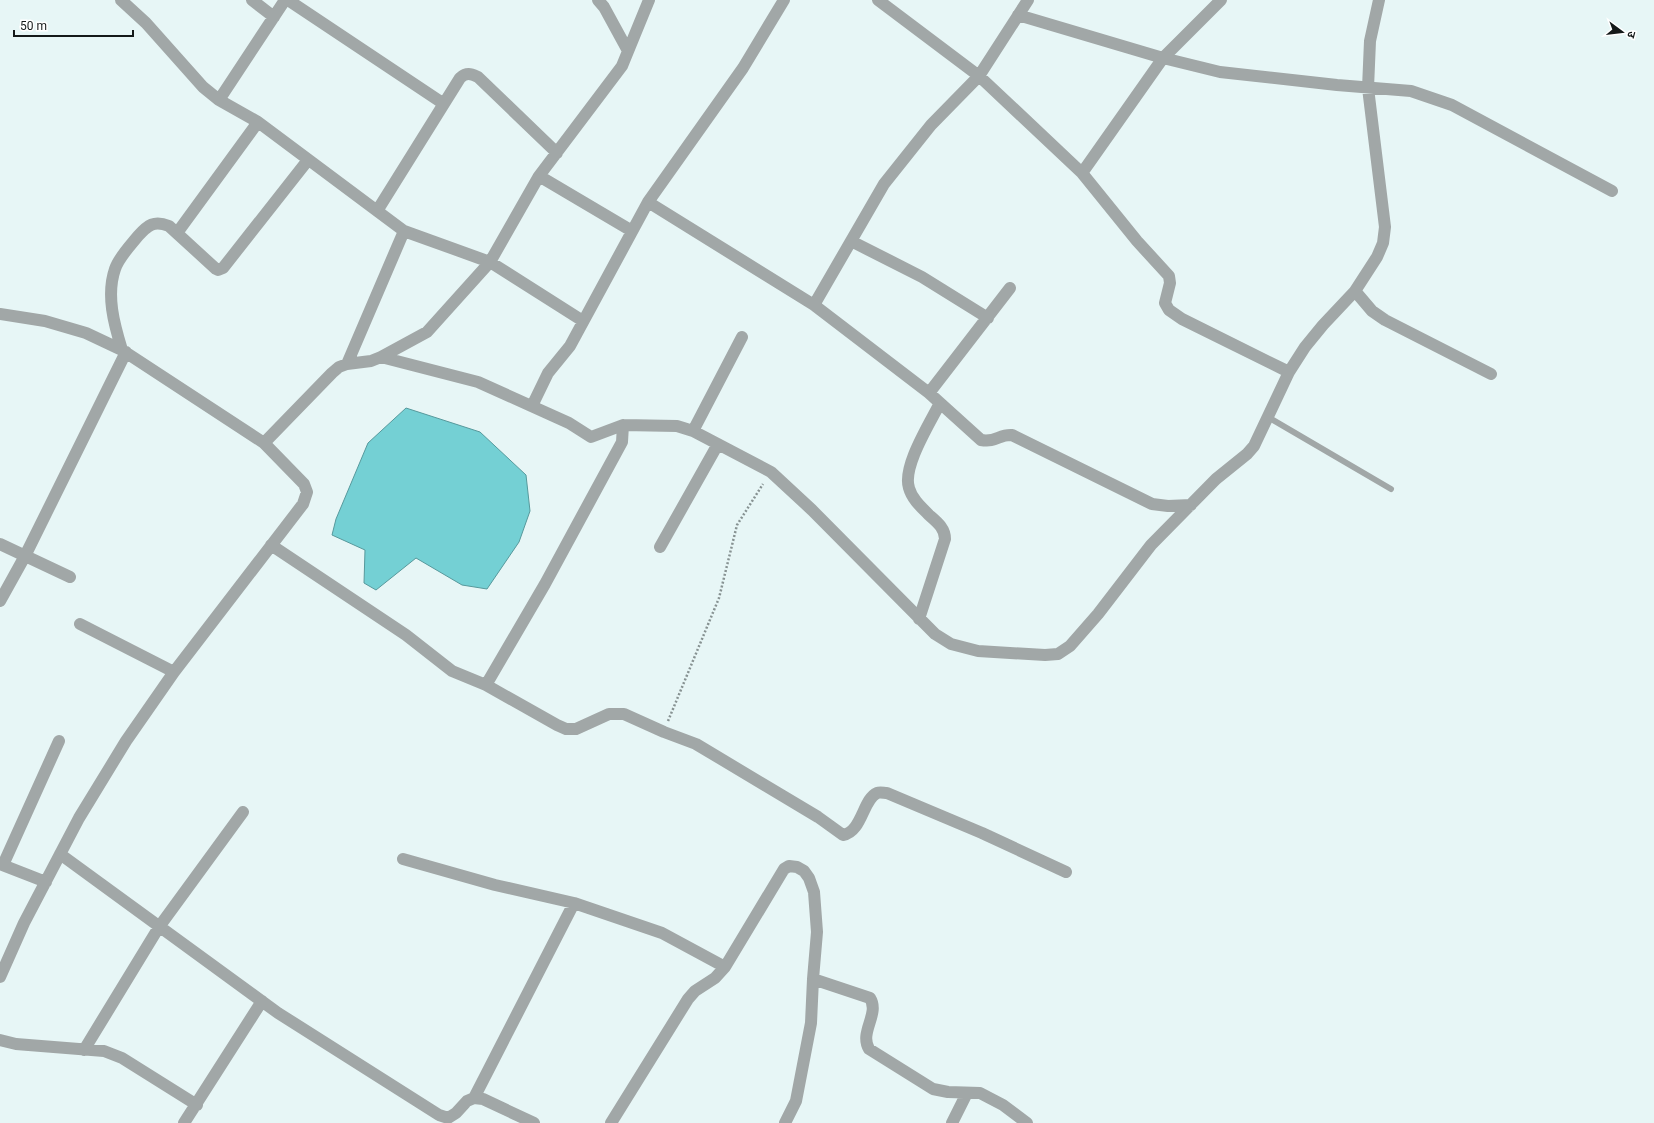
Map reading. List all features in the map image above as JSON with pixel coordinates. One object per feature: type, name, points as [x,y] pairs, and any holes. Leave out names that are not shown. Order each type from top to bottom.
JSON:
[{"type":"street","points":[[122,0],[146,23],[203,87],[219,100],[258,122],[404,231],[490,262],[583,321]]},
{"type":"street","points":[[252,0],[274,17]]},
{"type":"street","points":[[219,100],[285,0]]},
{"type":"street","points":[[288,0],[444,104]]},
{"type":"street","points":[[598,0],[604,7],[628,51]]},
{"type":"street","points":[[264,443],[339,367],[347,364],[371,361],[427,332],[490,262],[539,176],[622,66],[650,0]]},
{"type":"street","points":[[532,406],[548,373],[570,346],[648,202],[743,68],[784,0]]},
{"type":"street","points":[[878,0],[979,76],[1082,172],[1137,241],[1169,276],[1170,282],[1165,303],[1169,310],[1182,319],[1288,372]]},
{"type":"street","points":[[814,305],[884,184],[931,126],[979,76],[1028,0]]},
{"type":"street","points":[[1082,172],[1163,58],[1221,0]]},
{"type":"street","points":[[381,357],[478,382],[569,423],[592,437],[623,425],[677,426],[693,431],[771,472],[812,510],[919,619],[935,634],[951,644],[978,651],[1045,655],[1058,654],[1070,646],[1098,614],[1151,546],[1216,479],[1254,446],[1288,372],[1304,347],[1355,291],[1377,257],[1383,243],[1385,227],[1368,88],[1370,41],[1379,0]]},
{"type":"street","points":[[1018,15],[1163,58],[1220,72],[1368,88],[1411,91],[1452,105],[1612,191]]},
{"type":"street","points":[[378,212],[460,78],[465,74],[478,76],[556,153]]},
{"type":"street","points":[[177,233],[258,122]]},
{"type":"street","points":[[0,601],[25,556],[124,351],[113,320],[111,297],[115,267],[126,251],[140,234],[152,224],[160,222],[169,226],[216,269],[223,268],[308,160]]},
{"type":"street","points":[[539,176],[632,231]]},
{"type":"street","points":[[648,202],[814,305],[929,393],[981,440],[990,442],[1005,434],[1012,435],[1152,504],[1168,506],[1191,505]]},
{"type":"street","points":[[347,364],[404,231]]},
{"type":"street","points":[[851,241],[922,277],[988,318]]},
{"type":"street","points":[[929,393],[1010,288]]},
{"type":"street","points":[[1355,291],[1372,311],[1386,320],[1491,374]]},
{"type":"street","points":[[0,314],[45,321],[80,331],[124,351],[264,443],[304,484],[307,492],[302,504],[174,672],[126,741],[79,818],[24,923],[0,977]]},
{"type":"street","points":[[693,431],[742,337]]},
{"type":"street","points":[[919,619],[945,540],[945,535],[943,528],[919,506],[911,494],[908,487],[908,473],[911,460],[940,403]]},
{"type":"street","points":[[486,685],[544,584],[622,442],[623,425]]},
{"type":"street","points":[[660,547],[718,444]]},
{"type":"street","points":[[0,544],[70,577]]},
{"type":"street","points":[[271,545],[406,635],[452,671],[486,685],[566,729],[576,728],[609,714],[624,714],[664,732],[696,744],[818,817],[843,835],[849,834],[854,828],[873,796],[878,792],[887,793],[982,833],[1066,872]]},
{"type":"street","points":[[80,624],[174,672]]},
{"type":"street","points":[[46,882],[2,864],[60,741]]},
{"type":"street","points":[[84,1050],[159,927],[243,812]]},
{"type":"street","points":[[60,854],[278,1013],[439,1115],[448,1118],[456,1113],[467,1101],[474,1098],[483,1099],[534,1123]]},
{"type":"street","points":[[403,859],[495,884],[574,903],[662,933],[725,967]]},
{"type":"street","points":[[611,1123],[688,999],[695,991],[715,978],[725,967],[784,869],[790,866],[804,871],[809,878],[814,892],[817,932],[811,1023],[796,1101],[785,1123]]},
{"type":"street","points":[[474,1098],[574,903]]},
{"type":"street","points":[[813,979],[870,998],[873,1003],[873,1009],[865,1038],[869,1049],[933,1089],[948,1092],[980,1093],[989,1096],[1027,1123]]},
{"type":"street","points":[[184,1123],[197,1105],[262,1001]]},
{"type":"street","points":[[0,1040],[16,1044],[104,1051],[122,1058],[197,1105]]},
{"type":"street","points":[[952,1123],[967,1093]]},
{"type":"lane","points":[[1268,416],[1391,489]]},
{"type":"path","points":[[664,732],[719,598],[737,525],[771,472]]},
{"type":"water","points":[[406,408],[480,432],[526,475],[530,511],[519,542],[487,589],[462,585],[416,558],[376,590],[364,583],[365,550],[332,535],[336,519],[368,443]]}]
